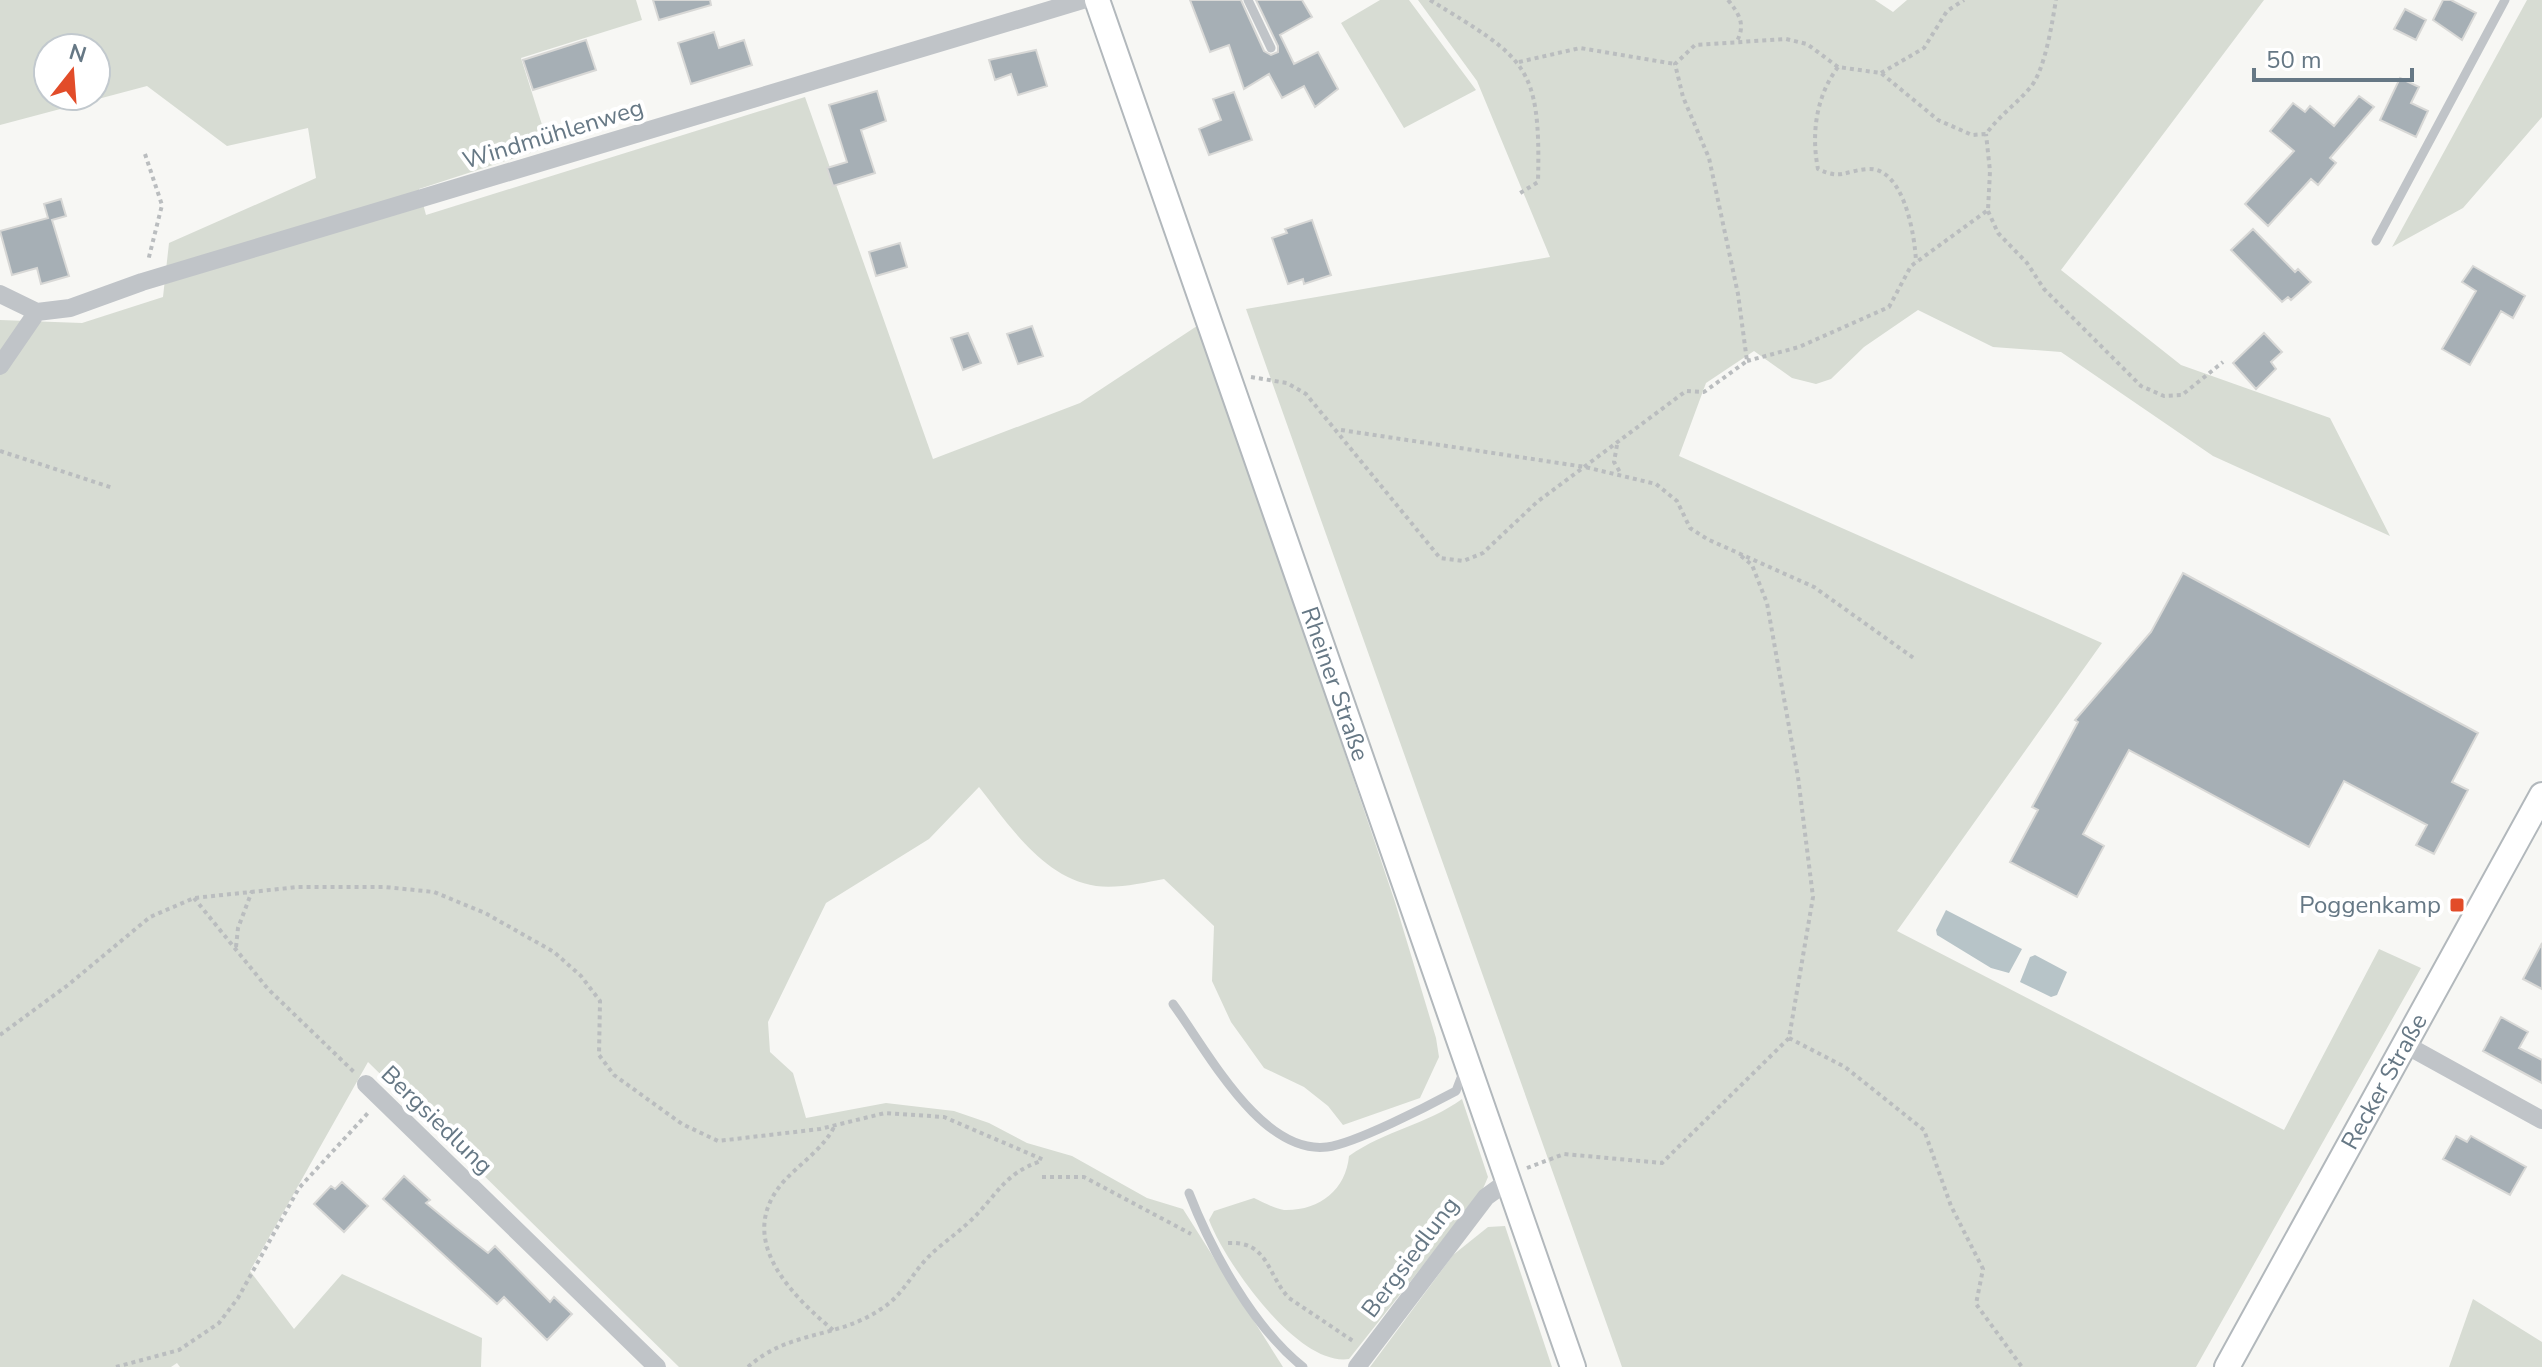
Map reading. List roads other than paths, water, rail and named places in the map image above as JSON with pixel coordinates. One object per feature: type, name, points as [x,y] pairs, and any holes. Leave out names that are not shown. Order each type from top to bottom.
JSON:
[{"type":"main road","name":"Rheiner Straße","points":[[1097,0],[1573,1367]]},
{"type":"main road","name":"Recker Straße","points":[[2227,1367],[2540,803]]},
{"type":"street","name":"Windmühlenweg","points":[[37,312],[70,308],[142,282],[1083,0]]},
{"type":"street","points":[[0,294],[37,312],[0,366]]},
{"type":"street","points":[[2406,1045],[2542,1120]]},
{"type":"street","name":"Bergsiedlung","points":[[366,1084],[657,1367]]},
{"type":"street","name":"Bergsiedlung","points":[[1361,1361],[1486,1197],[1508,1181]]},
{"type":"lane","points":[[1248,0],[1271,48]]},
{"type":"lane","points":[[2376,241],[2505,0]]},
{"type":"lane","points":[[1173,1004],[1256,1118],[1287,1142],[1327,1147],[1389,1123],[1456,1091],[1467,1058]]},
{"type":"lane","points":[[1189,1193],[1211,1245],[1278,1347],[1303,1367]]},
{"type":"place","name":"Poggenkamp","points":[[2457,905]]}]
